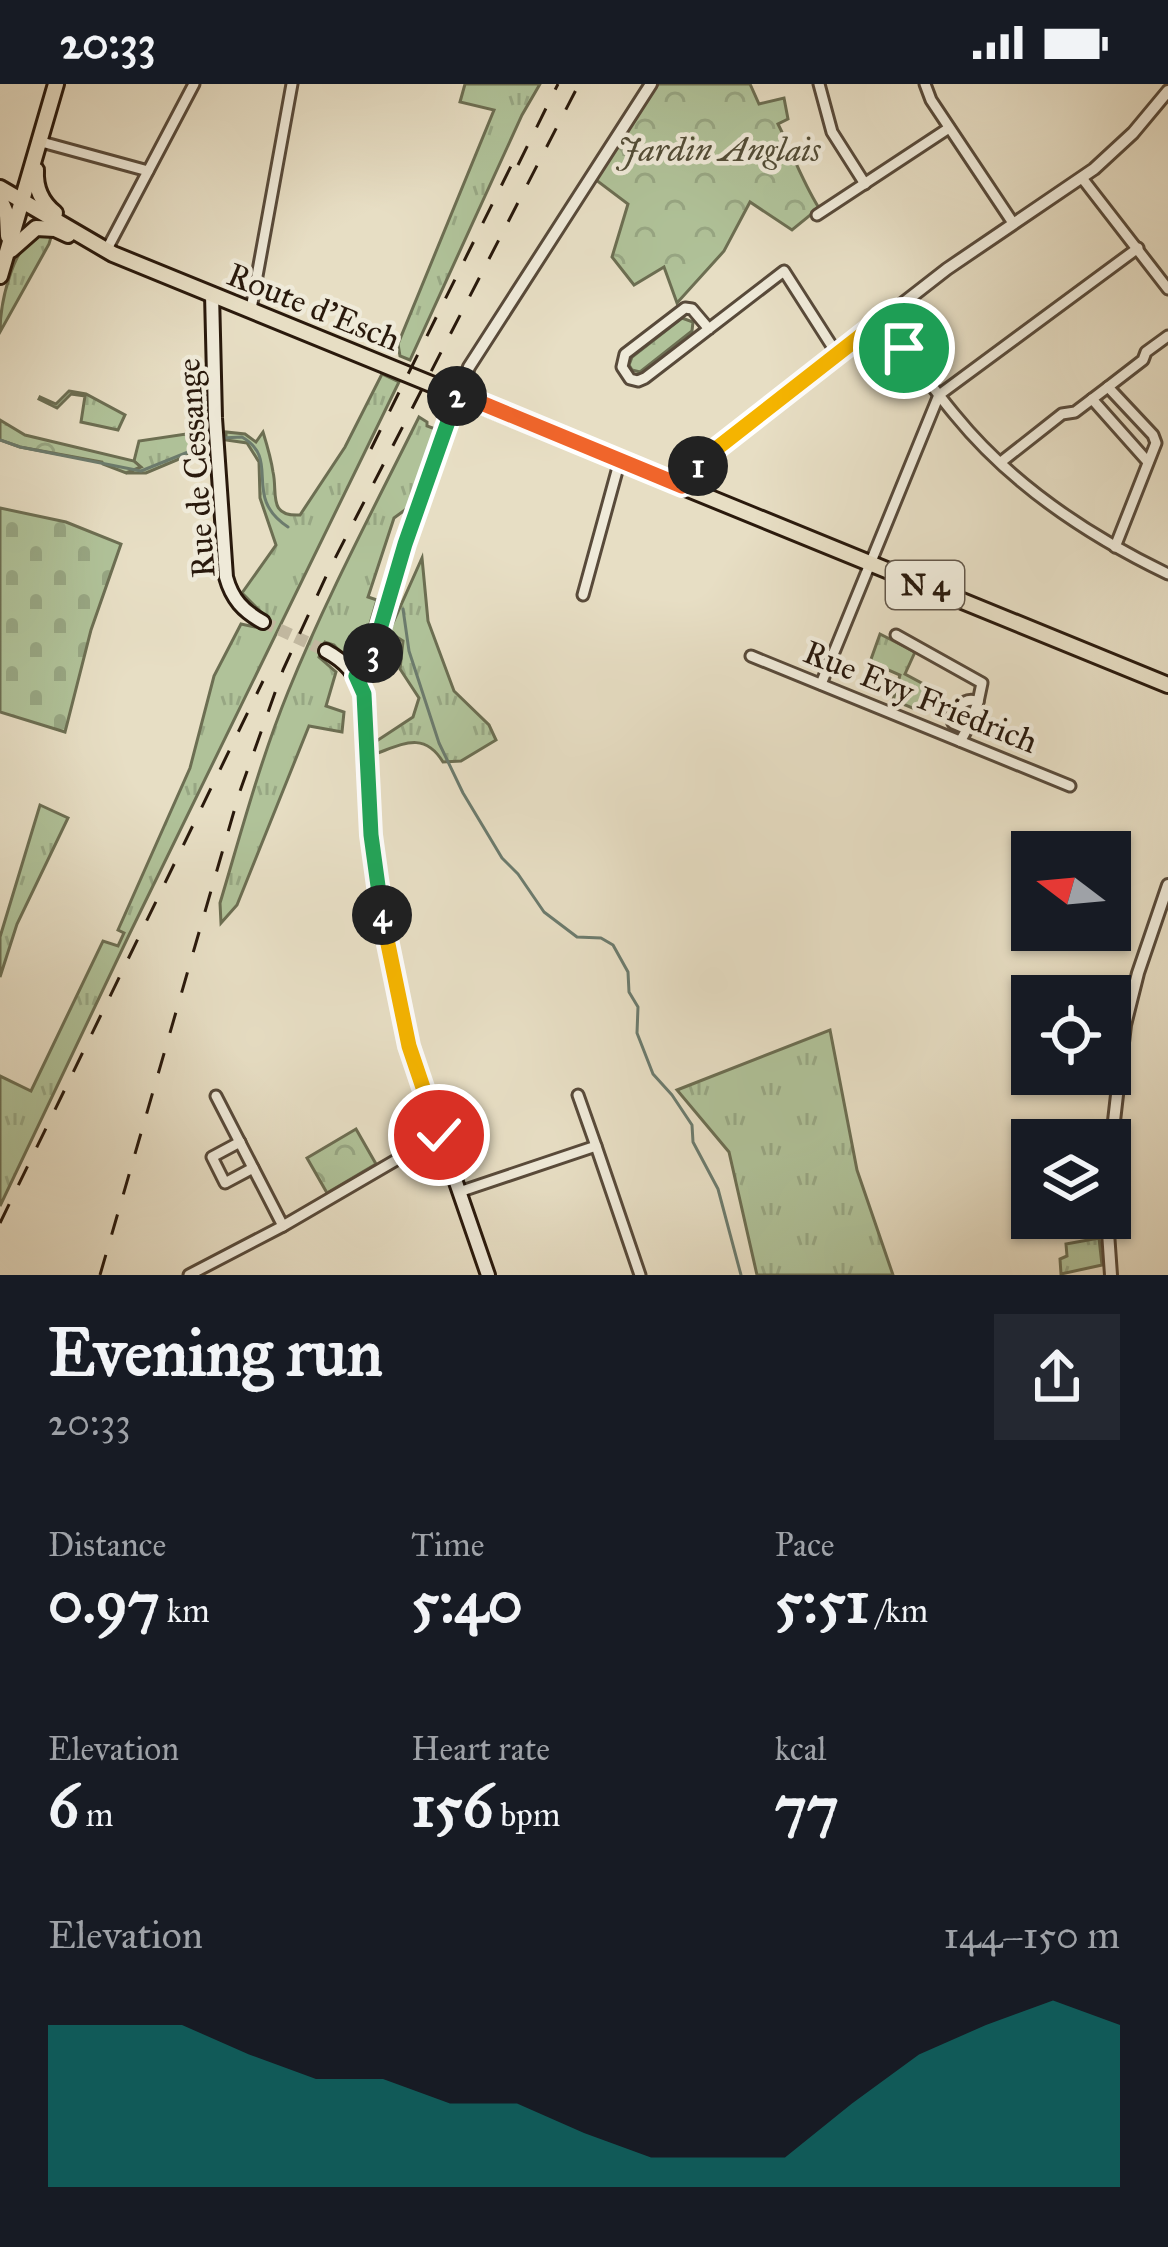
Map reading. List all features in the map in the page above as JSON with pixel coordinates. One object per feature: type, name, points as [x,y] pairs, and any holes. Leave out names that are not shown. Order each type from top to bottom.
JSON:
[{"type":"main road","points":[[0,272],[56,84]]},
{"type":"main road","name":"Route d'Esch","points":[[38,141],[35,174],[43,201],[106,251]]},
{"type":"main road","name":"Route d'Esch","points":[[0,188],[106,251],[1168,685]]},
{"type":"main road","points":[[0,200],[8,224],[8,253]]},
{"type":"main road","name":"N 4","points":[[8,253],[27,233],[43,227],[106,251]]},
{"type":"main road","name":"Rue de Cessange","points":[[212,294],[216,440],[229,588],[242,608],[263,622]]},
{"type":"main road","points":[[326,651],[344,662],[364,694],[379,898],[409,1046],[488,1275]]},
{"type":"street","points":[[106,251],[194,84]]},
{"type":"street","points":[[251,309],[292,84]]},
{"type":"street","points":[[356,676],[371,659],[458,394],[485,338],[651,84]]},
{"type":"street","points":[[818,84],[832,132],[865,184]]},
{"type":"street","points":[[925,84],[1013,223]]},
{"type":"street","points":[[682,486],[716,449],[947,269],[1082,178],[1133,133],[1168,92]]},
{"type":"street","points":[[817,215],[950,128]]},
{"type":"street","points":[[38,141],[148,171]]},
{"type":"street","points":[[1082,178],[1168,289]]},
{"type":"street","points":[[821,684],[939,395],[1138,248]]},
{"type":"street","points":[[709,329],[692,309],[685,308],[625,354],[622,367],[630,379],[645,378],[709,329],[784,271],[837,355]]},
{"type":"street","points":[[881,320],[957,418],[1001,462],[1055,507],[1115,547],[1168,574]]},
{"type":"street","points":[[1001,462],[1062,414],[1075,412],[1168,336]]},
{"type":"street","points":[[1108,387],[1156,442],[1115,547]]},
{"type":"street","points":[[1092,399],[1148,462]]},
{"type":"street","points":[[583,596],[620,460]]},
{"type":"street","points":[[896,635],[982,683],[960,741]]},
{"type":"street","name":"Rue Evy Friedrich","points":[[751,656],[1070,786]]},
{"type":"street","points":[[967,729],[953,723],[950,716],[966,700],[978,702]]},
{"type":"street","points":[[1114,1119],[1125,1025],[1168,885]]},
{"type":"street","points":[[578,1095],[640,1275]]},
{"type":"street","points":[[216,1096],[283,1226]]},
{"type":"street","points":[[189,1275],[439,1135]]},
{"type":"street","points":[[240,1142],[212,1157],[225,1183],[253,1168]]},
{"type":"street","points":[[459,1192],[596,1146]]},
{"type":"street","points":[[1108,1239],[1111,1275]]},
{"type":"green space","points":[[465,84],[540,84],[410,360],[400,356],[398,344],[494,110],[460,102]]},
{"type":"green space","name":"Jardin Anglais","points":[[658,84],[750,84],[759,104],[784,98],[788,119],[778,124],[819,208],[792,230],[750,202],[724,251],[677,303],[664,267],[634,285],[612,257],[628,204],[596,180]]},
{"type":"green space","points":[[39,234],[52,234],[0,332],[5,292],[15,263]]},
{"type":"green space","points":[[682,318],[693,322],[692,331],[640,372],[632,370],[632,357]]},
{"type":"green space","points":[[382,374],[399,382],[0,1206],[0,1076],[31,1091],[103,941],[118,946],[124,933],[118,930],[190,768],[214,676],[241,624],[260,628],[266,617],[242,593],[276,545],[260,498],[259,462],[247,443],[226,440],[226,432],[245,434],[256,442],[263,432],[278,508],[300,515],[345,447]]},
{"type":"green space","points":[[69,391],[86,394],[125,415],[118,430],[81,422],[85,396],[71,394],[57,408],[39,399],[56,404]]},
{"type":"green space","points":[[419,417],[438,430],[409,507],[394,518],[368,597],[377,600],[360,658],[342,654],[325,642],[319,657],[336,672],[326,706],[344,712],[342,732],[309,726],[237,905],[221,923],[220,903],[288,692]]},
{"type":"green space","points":[[0,420],[25,435],[134,461],[141,467],[126,473],[102,462],[20,447],[0,440]]},
{"type":"green space","points":[[200,425],[208,428],[210,446],[146,473],[126,473],[140,467],[134,461],[139,441],[200,432]]},
{"type":"green space","points":[[0,508],[66,522],[121,544],[91,630],[65,732],[0,712]]},
{"type":"green space","points":[[422,558],[428,621],[454,691],[489,725],[496,740],[461,761],[443,762],[421,743],[375,754],[375,742],[413,717],[419,698],[400,669],[403,641],[389,632]]},
{"type":"green space","points":[[880,634],[915,652],[905,674],[931,688],[917,710],[893,700],[900,675],[870,662]]},
{"type":"green space","points":[[40,805],[68,818],[17,924],[0,977],[0,937]]},
{"type":"green space","points":[[830,1030],[857,1170],[893,1275],[757,1275],[729,1152],[677,1090]]},
{"type":"green space","points":[[356,1129],[376,1164],[327,1193],[307,1158]]},
{"type":"green space","points":[[1099,1239],[1102,1265],[1061,1274],[1066,1244]]},
{"type":"waterway","points":[[222,438],[242,437],[254,446],[267,503],[288,527]]},
{"type":"waterway","points":[[0,440],[141,471],[213,442]]},
{"type":"waterway","points":[[403,609],[409,651],[439,743],[502,858],[544,912],[577,937],[601,938],[613,945],[628,972],[629,992],[638,1007],[637,1033],[653,1074],[692,1125],[693,1142],[718,1189],[741,1275]]},
{"type":"tunnel","points":[[263,622],[326,651]]},
{"type":"railway","points":[[518,165],[558,84]]},
{"type":"railway","points":[[100,1275],[239,794],[283,670],[329,570],[579,84]]},
{"type":"railway","points":[[371,449],[520,148]]},
{"type":"railway","points":[[0,1223],[263,681]]},
{"type":"route","points":[[439,1135],[409,1046],[379,898],[364,694],[356,676],[371,659],[458,394],[682,486],[716,449],[881,320],[904,348]]}]
